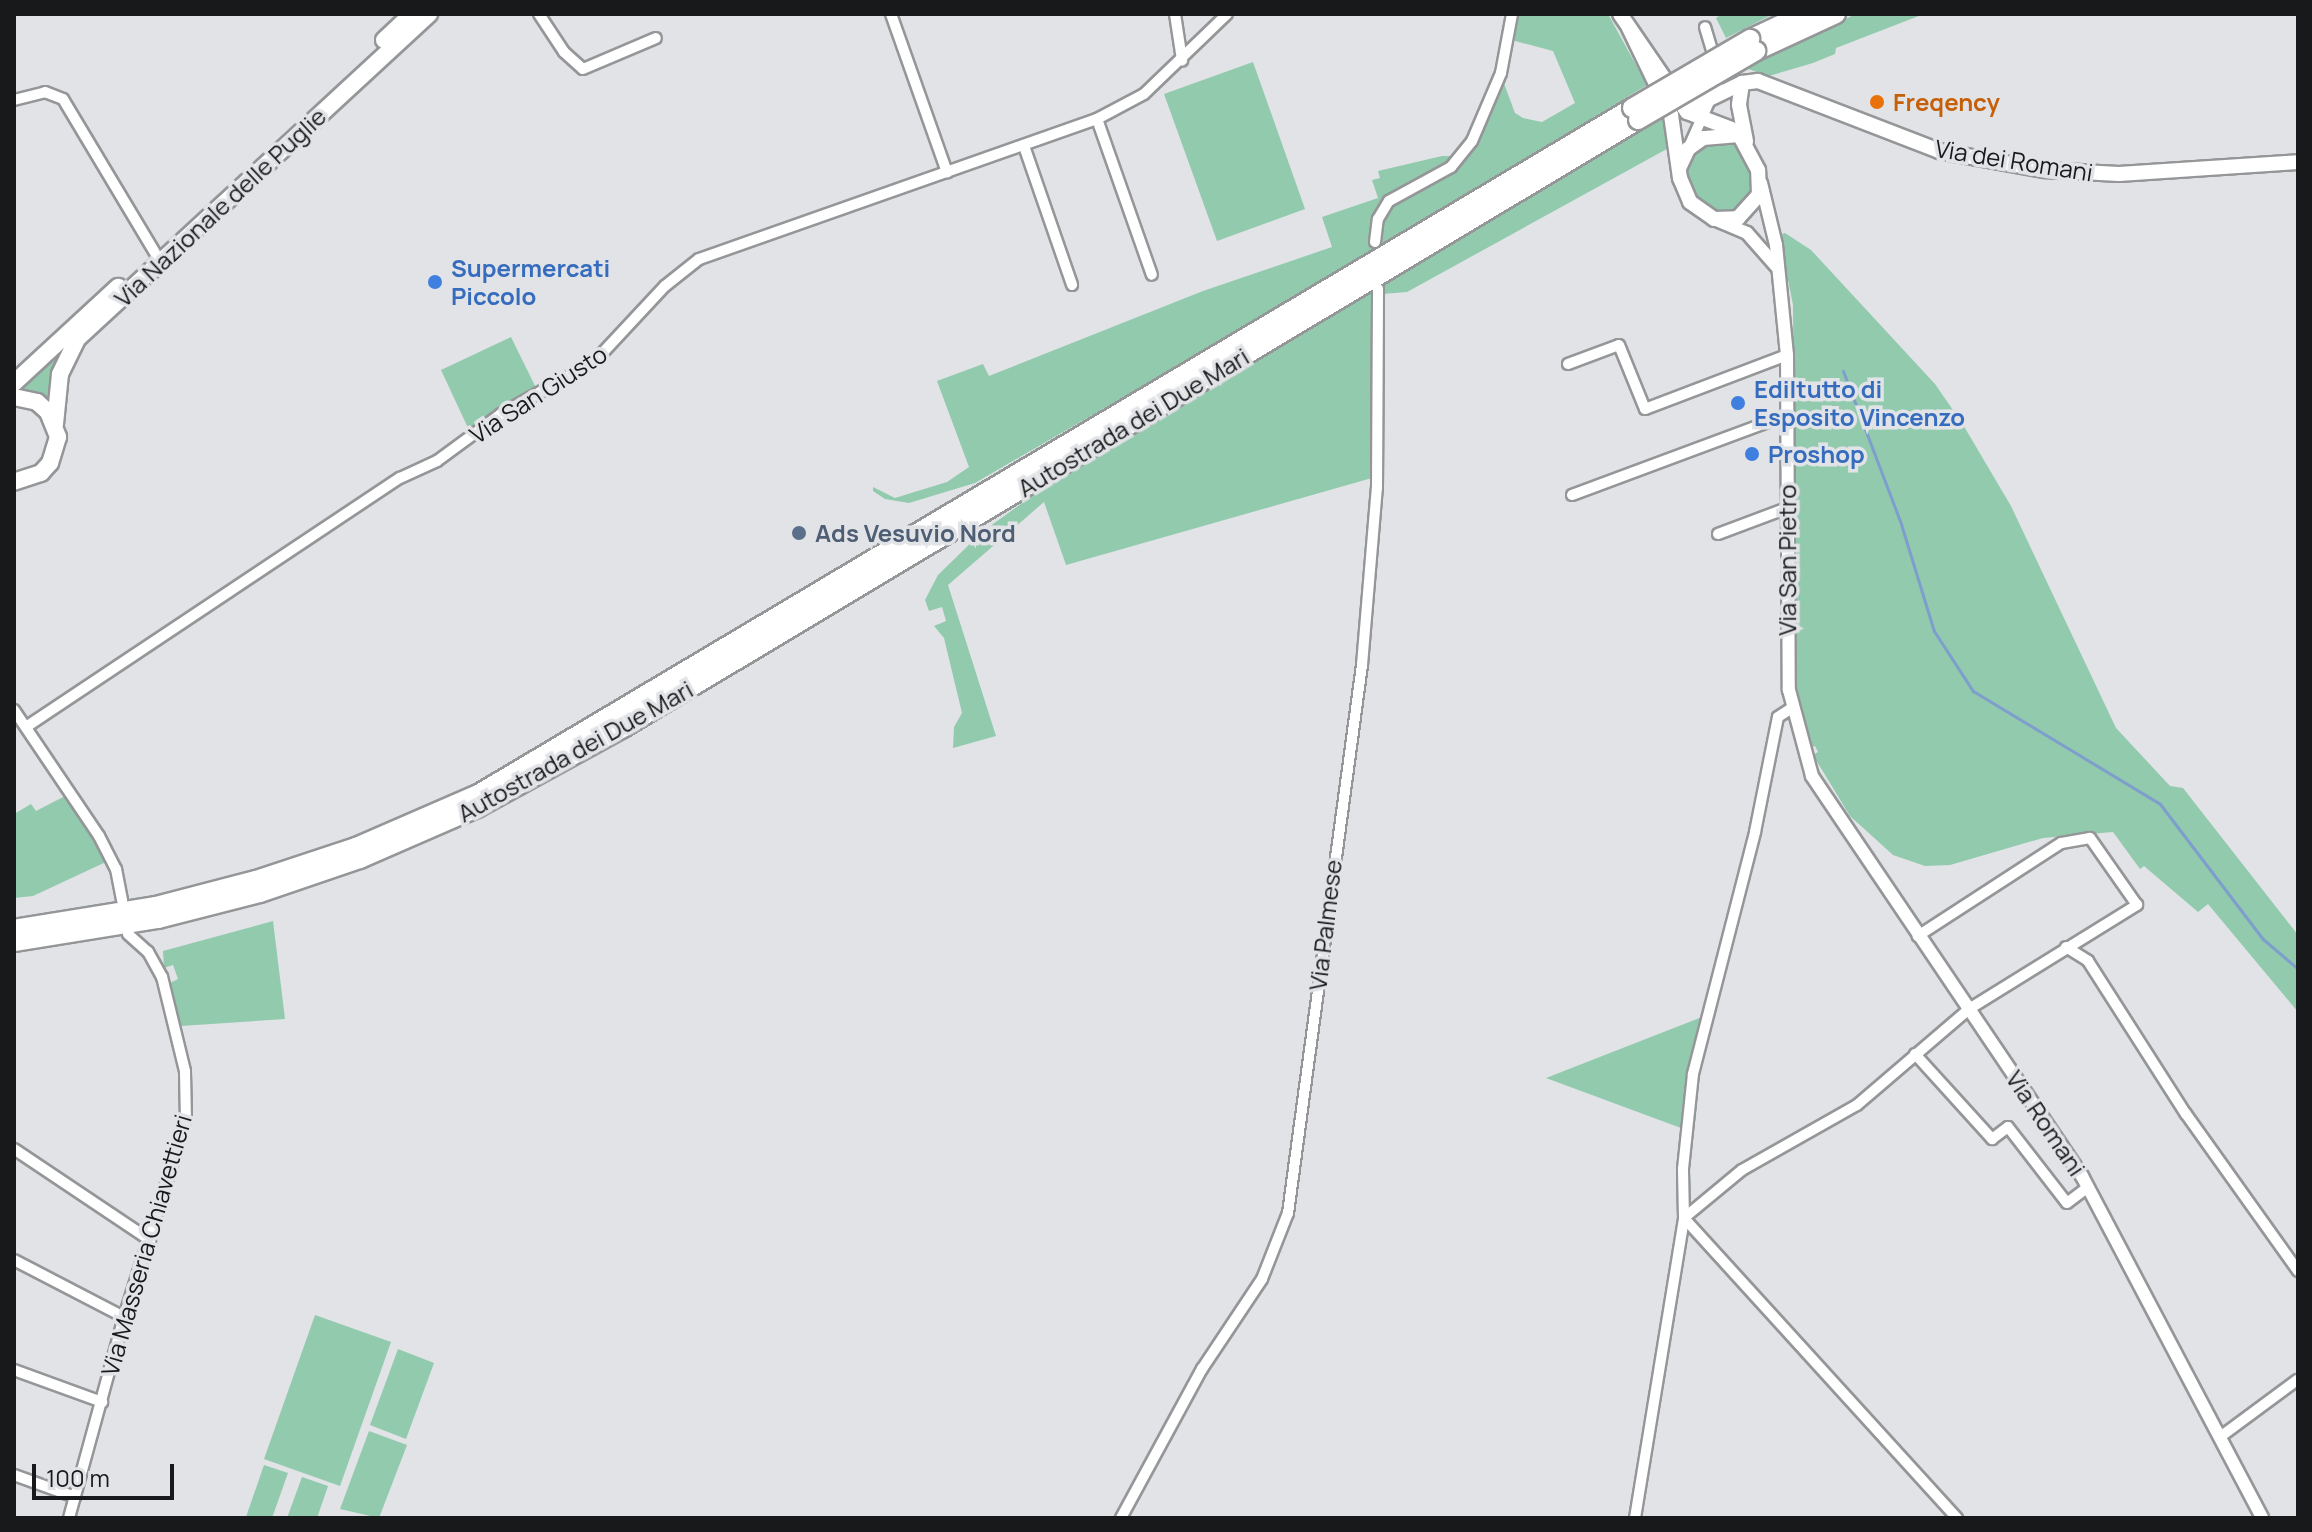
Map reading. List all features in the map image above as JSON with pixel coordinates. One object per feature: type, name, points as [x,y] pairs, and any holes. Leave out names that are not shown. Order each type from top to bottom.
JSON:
[{"type":"highway","name":"Autostrada dei Due Mari","points":[[14,929],[156,906],[256,880],[356,847],[480,793],[605,723],[1803,14]]},
{"type":"highway","name":"Autostrada dei Due Mari","points":[[14,942],[158,919],[260,893],[381,851],[477,808],[612,734],[1635,114],[1756,51],[1836,14]]},
{"type":"main road","name":"Via Nazionale delle Puglie","points":[[14,383],[412,14]]},
{"type":"main road","name":"Via Nazionale delle Puglie","points":[[15,482],[29,479],[50,463],[58,437],[55,424],[60,374],[77,339],[429,14]]},
{"type":"main road","points":[[1620,14],[1681,104],[1701,121],[1743,139]]},
{"type":"main road","points":[[1629,28],[1671,115],[1679,168],[1690,202],[1714,219],[1749,212],[1761,182],[1743,139],[1739,105],[1742,83]]},
{"type":"main road","points":[[1681,104],[1711,98],[1742,83]]},
{"type":"main road","name":"Via dei Romani","points":[[1742,83],[1768,84],[1939,151],[2035,169],[2119,174],[2298,162]]},
{"type":"main road","points":[[1679,168],[1688,149],[1713,135],[1743,139]]},
{"type":"main road","points":[[14,397],[37,402],[55,424]]},
{"type":"street","points":[[539,14],[564,52],[583,69],[656,38]]},
{"type":"street","points":[[891,14],[947,172]]},
{"type":"street","points":[[1175,14],[1182,60]]},
{"type":"street","name":"Via San Giusto","points":[[26,727],[400,478],[437,461],[501,414],[595,361],[671,280],[699,259],[1097,119],[1144,94],[1227,14]]},
{"type":"street","points":[[1375,242],[1378,219],[1389,201],[1451,167],[1472,141],[1501,73],[1512,14]]},
{"type":"street","points":[[1688,149],[1720,70],[1702,14]]},
{"type":"street","points":[[1705,27],[1742,83]]},
{"type":"street","points":[[14,100],[45,92],[63,99],[155,253]]},
{"type":"street","points":[[1097,119],[1152,275]]},
{"type":"street","points":[[1024,146],[1072,285]]},
{"type":"street","name":"Via San Pietro","points":[[1761,182],[1778,269],[1787,355],[1792,708],[1802,747]]},
{"type":"street","points":[[1714,219],[1747,233],[1768,250],[1778,269]]},
{"type":"street","name":"Via Palmese","points":[[1121,1518],[1202,1369],[1262,1279],[1288,1213],[1362,665],[1377,488],[1378,289]]},
{"type":"street","points":[[1568,364],[1619,345],[1645,409],[1787,355]]},
{"type":"street","points":[[1572,495],[1787,415]]},
{"type":"street","points":[[1718,534],[1787,508]]},
{"type":"street","points":[[1635,1518],[1684,1218],[1683,1169],[1693,1074],[1755,832],[1778,717],[1792,708]]},
{"type":"street","points":[[14,710],[94,827],[116,869],[122,900]]},
{"type":"street","name":"Via Romani","points":[[1802,747],[1833,812],[2088,1187],[2262,1518]]},
{"type":"street","points":[[1684,1218],[1742,1170],[1857,1105],[1969,1009],[2137,905],[2090,838],[2061,843],[1918,936]]},
{"type":"street","name":"Via Masseria Chiavettieri","points":[[69,1518],[124,1317],[186,1120],[185,1071],[162,977],[148,952],[128,934]]},
{"type":"street","points":[[2066,947],[2088,961],[2152,1065],[2298,1271]]},
{"type":"street","points":[[1915,1054],[1992,1139],[2008,1127],[2067,1203],[2088,1187]]},
{"type":"street","points":[[14,1149],[150,1240]]},
{"type":"street","points":[[1684,1218],[1957,1518]]},
{"type":"street","points":[[14,1260],[124,1317]]},
{"type":"street","points":[[14,1370],[102,1402]]},
{"type":"street","points":[[2220,1437],[2297,1380]]},
{"type":"street","points":[[14,1475],[75,1497]]},
{"type":"green space","points":[[1515,14],[1608,14],[1647,85],[1381,246],[1383,220],[1395,201],[1456,169],[1466,158],[1502,78],[1515,113],[1523,118],[1542,122],[1575,103],[1553,51],[1515,41]]},
{"type":"green space","points":[[1722,14],[1773,14],[1726,38],[1716,18]]},
{"type":"green space","points":[[1856,14],[1924,14],[1836,48],[1835,54],[1813,63],[1769,76],[1742,67]]},
{"type":"green space","points":[[1253,62],[1305,209],[1217,241],[1164,94]]},
{"type":"green space","points":[[1665,115],[1671,146],[1665,150],[1407,292],[1382,294],[1382,286]]},
{"type":"green space","points":[[1729,140],[1739,146],[1753,175],[1754,198],[1729,217],[1699,205],[1687,173],[1699,145]]},
{"type":"green space","points":[[1442,156],[1457,156],[1385,200],[1370,234],[1372,251],[1327,279],[975,483],[909,503],[885,499],[873,491],[873,487],[895,498],[947,482],[969,467],[937,381],[983,364],[989,376],[1203,291],[1332,247],[1322,217],[1378,198],[1372,180],[1380,178],[1378,171]]},
{"type":"green space","points":[[1785,233],[1811,250],[1935,384],[1962,423],[2011,506],[2116,728],[2170,786],[2183,788],[2298,935],[2298,1012],[2208,904],[2198,912],[2144,866],[2140,869],[2113,832],[2043,838],[1950,865],[1925,866],[1893,855],[1850,816],[1813,755],[1818,752],[1815,746],[1810,748],[1795,681],[1793,305],[1779,235]]},
{"type":"green space","points":[[1374,290],[1372,478],[1066,565],[1044,502],[948,585],[996,736],[953,748],[954,727],[962,713],[944,638],[934,626],[946,621],[942,607],[929,611],[925,600],[938,575],[982,532],[1036,493]]},
{"type":"green space","points":[[511,337],[537,390],[469,430],[441,370]]},
{"type":"green space","points":[[48,355],[58,360],[54,410],[14,392]]},
{"type":"green space","points":[[67,795],[108,861],[33,896],[14,898],[14,814],[31,804],[36,811]]},
{"type":"green space","points":[[273,921],[285,1019],[181,1026],[170,983],[178,979],[173,965],[164,968],[163,951]]},
{"type":"green space","points":[[1702,1017],[1681,1128],[1546,1078]]},
{"type":"green space","points":[[315,1315],[391,1342],[340,1486],[264,1459]]},
{"type":"green space","points":[[398,1349],[434,1363],[406,1439],[370,1425]]},
{"type":"green space","points":[[369,1431],[407,1445],[379,1518],[340,1509]]},
{"type":"green space","points":[[264,1465],[288,1473],[272,1518],[246,1517]]},
{"type":"green space","points":[[302,1477],[328,1486],[317,1518],[287,1518]]},
{"type":"waterway","points":[[1843,371],[1901,524],[1934,631],[1973,691],[2160,804],[2263,939],[2298,969]]},
{"type":"place","name":"Freqency","points":[[1877,102]]},
{"type":"place","name":"Supermercati Piccolo","points":[[435,282]]},
{"type":"place","name":"Ediltutto di Esposito Vincenzo","points":[[1738,403]]},
{"type":"place","name":"Proshop","points":[[1752,454]]},
{"type":"place","name":"Ads Vesuvio Nord","points":[[799,533]]}]
